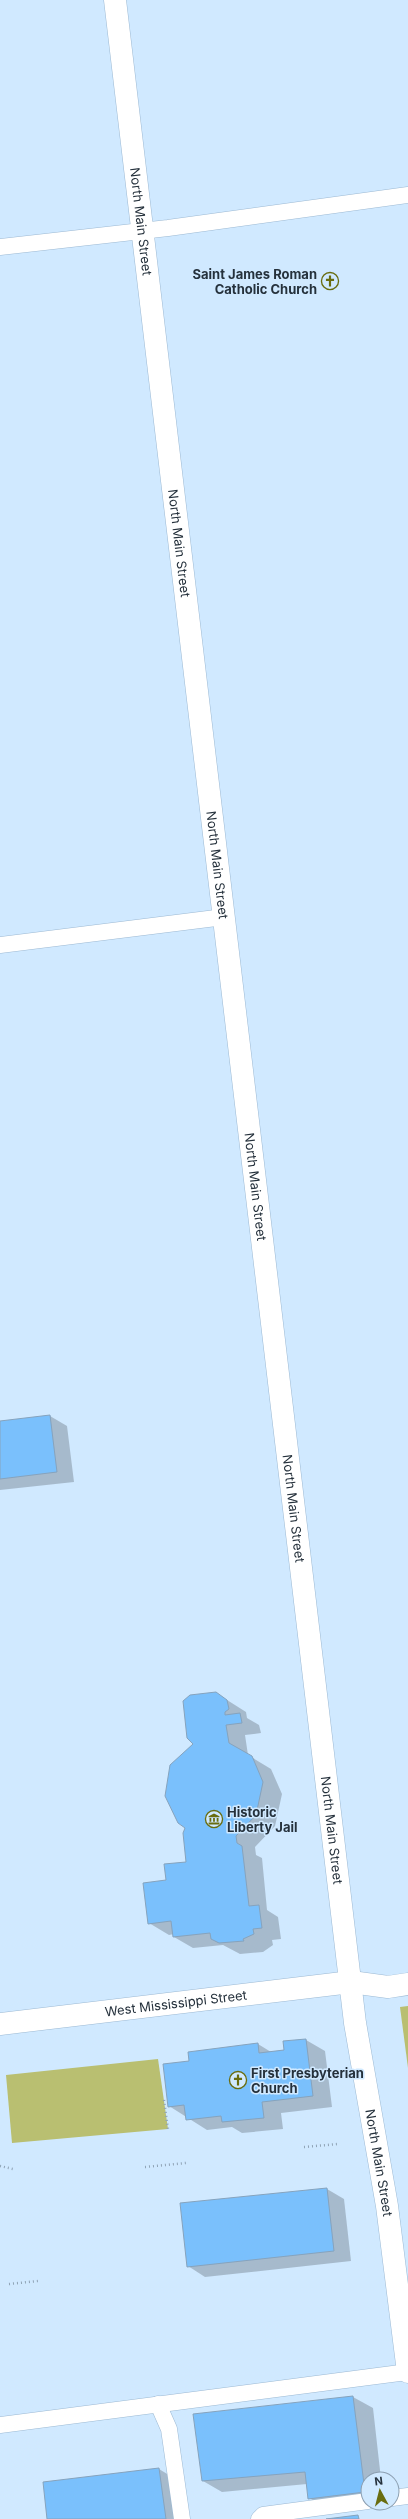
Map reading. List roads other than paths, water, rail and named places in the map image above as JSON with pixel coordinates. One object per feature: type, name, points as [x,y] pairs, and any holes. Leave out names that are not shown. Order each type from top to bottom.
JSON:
[{"type":"street","name":"North Main Street","points":[[115,0],[355,2023],[387,2206],[408,2372]]},
{"type":"street","name":"West Mississippi Street","points":[[0,2024],[351,1982],[388,1987],[408,1984]]},
{"type":"lane","points":[[0,247],[142,231],[408,195]]},
{"type":"lane","points":[[0,945],[224,918]]},
{"type":"lane","points":[[0,2424],[408,2372]]},
{"type":"lane","points":[[158,2404],[170,2429],[182,2519]]},
{"type":"lane","points":[[259,2519],[263,2514],[360,2502]]},
{"type":"place","name":"Saint James Roman Catholic Church","points":[[330,281]]},
{"type":"place","name":"Historic Liberty Jail","points":[[214,1819]]},
{"type":"place","name":"First Presbyterian Church","points":[[238,2080]]}]
